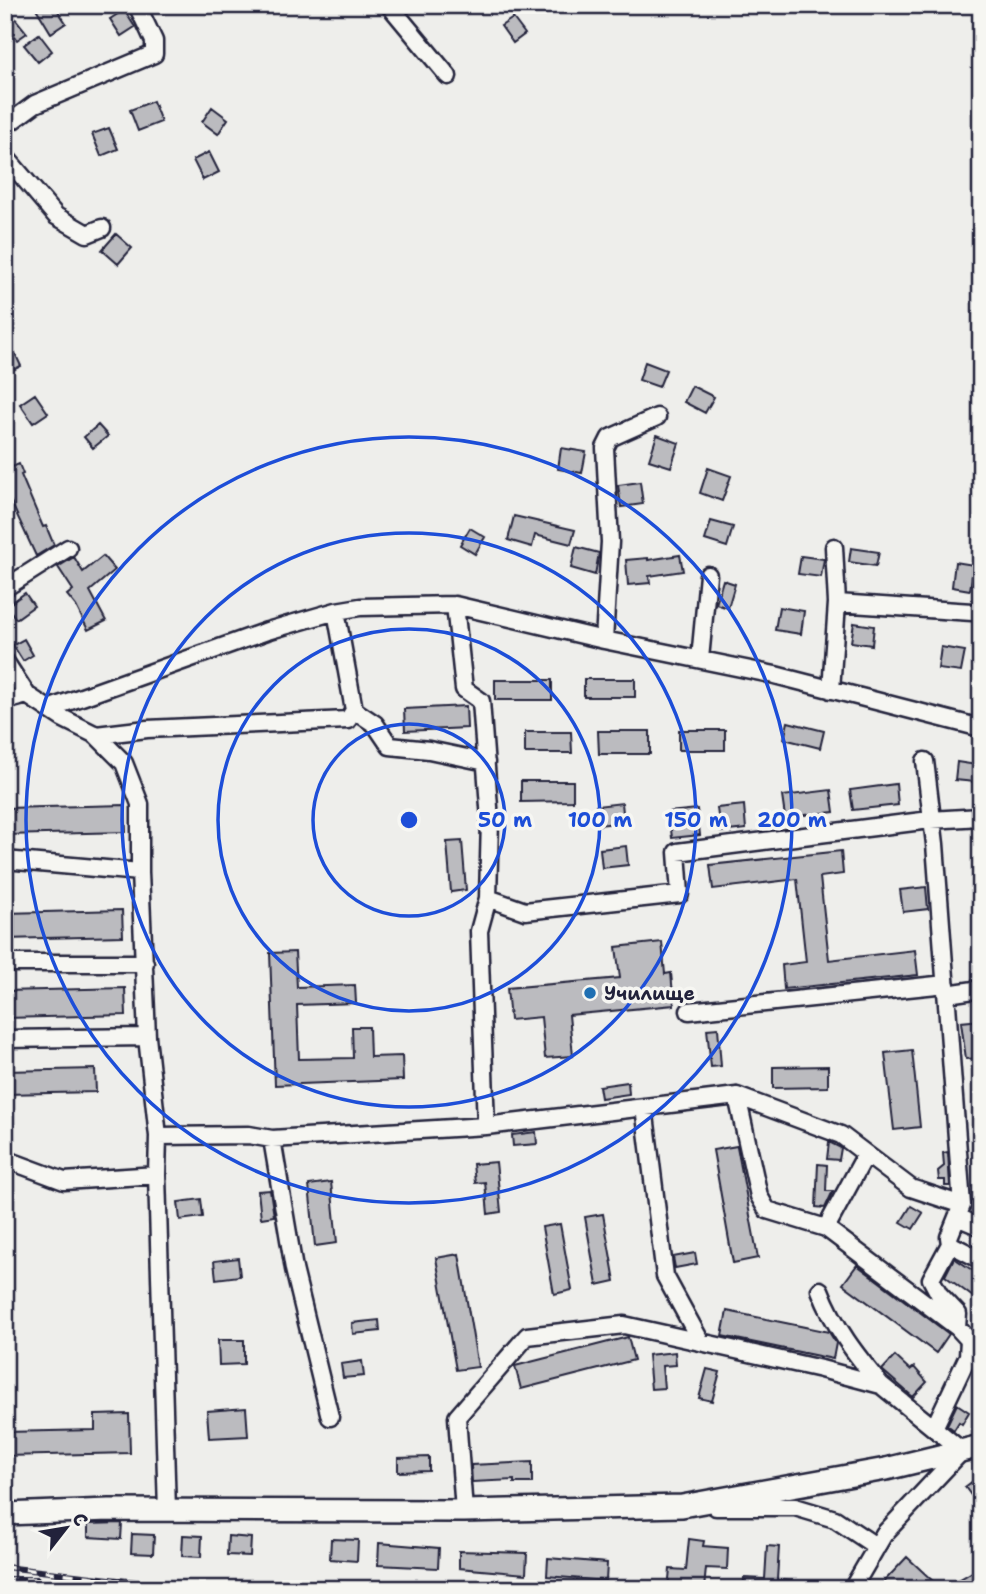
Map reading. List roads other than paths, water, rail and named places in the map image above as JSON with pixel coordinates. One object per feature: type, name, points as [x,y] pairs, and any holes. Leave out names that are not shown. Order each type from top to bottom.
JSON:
[{"type":"main road","points":[[5,1514],[464,1511],[682,1506],[886,1469],[971,1449]]},
{"type":"street","points":[[5,126],[34,104],[153,54],[154,41],[137,5]]},
{"type":"street","points":[[389,5],[447,76]]},
{"type":"street","points":[[5,156],[56,216],[87,234],[102,228]]},
{"type":"street","points":[[604,640],[610,542],[605,448],[610,438],[657,417]]},
{"type":"street","points":[[831,690],[837,603],[834,547]]},
{"type":"street","points":[[5,588],[68,548]]},
{"type":"street","points":[[700,659],[708,575]]},
{"type":"street","points":[[837,603],[972,612]]},
{"type":"street","points":[[455,605],[464,689],[481,701],[490,820],[488,898],[479,931],[486,1126]]},
{"type":"street","points":[[48,709],[267,631],[336,611],[360,607],[455,605],[604,640],[700,659],[981,728]]},
{"type":"street","points":[[96,735],[147,729],[348,720],[354,710],[336,611]]},
{"type":"street","points":[[5,661],[27,695],[96,735],[124,763],[140,804],[147,1037],[158,1136],[167,1511]]},
{"type":"street","points":[[5,701],[27,695]]},
{"type":"street","points":[[354,710],[375,724],[390,746],[429,750],[486,762]]},
{"type":"street","points":[[925,761],[935,844],[946,989],[959,1211],[949,1237],[950,1244],[931,1279],[939,1294],[958,1314],[957,1327]]},
{"type":"street","points":[[488,898],[525,911],[680,894],[677,852],[930,820],[981,817]]},
{"type":"street","points":[[5,860],[140,872]]},
{"type":"street","points":[[5,963],[145,963]]},
{"type":"street","points":[[689,1012],[946,989],[981,989]]},
{"type":"street","points":[[5,1040],[147,1037]]},
{"type":"street","points":[[158,1136],[249,1135],[272,1139],[486,1126],[737,1096],[842,1135],[911,1188],[959,1211],[981,1227]]},
{"type":"street","points":[[737,1096],[759,1196],[767,1210],[826,1228],[957,1327],[969,1340],[968,1356],[934,1428]]},
{"type":"street","points":[[644,1107],[665,1276],[701,1342]]},
{"type":"street","points":[[272,1139],[294,1269],[330,1417]]},
{"type":"street","points":[[826,1228],[866,1154]]},
{"type":"street","points":[[5,1159],[64,1181],[157,1175]]},
{"type":"street","points":[[950,1244],[981,1259]]},
{"type":"street","points":[[820,1290],[829,1314],[849,1346],[881,1385],[934,1428],[971,1449],[884,1534],[852,1589]]},
{"type":"street","points":[[464,1511],[457,1417],[527,1336],[624,1325],[881,1385]]},
{"type":"street","points":[[682,1506],[795,1507],[835,1519],[877,1547]]},
{"type":"railway","points":[[5,1567],[197,1589]]},
{"type":"railway","points":[[5,1579],[37,1579]]},
{"type":"railway","points":[[47,1589],[57,1589]]},
{"type":"place","name":"Училище","points":[[590,993]]}]
